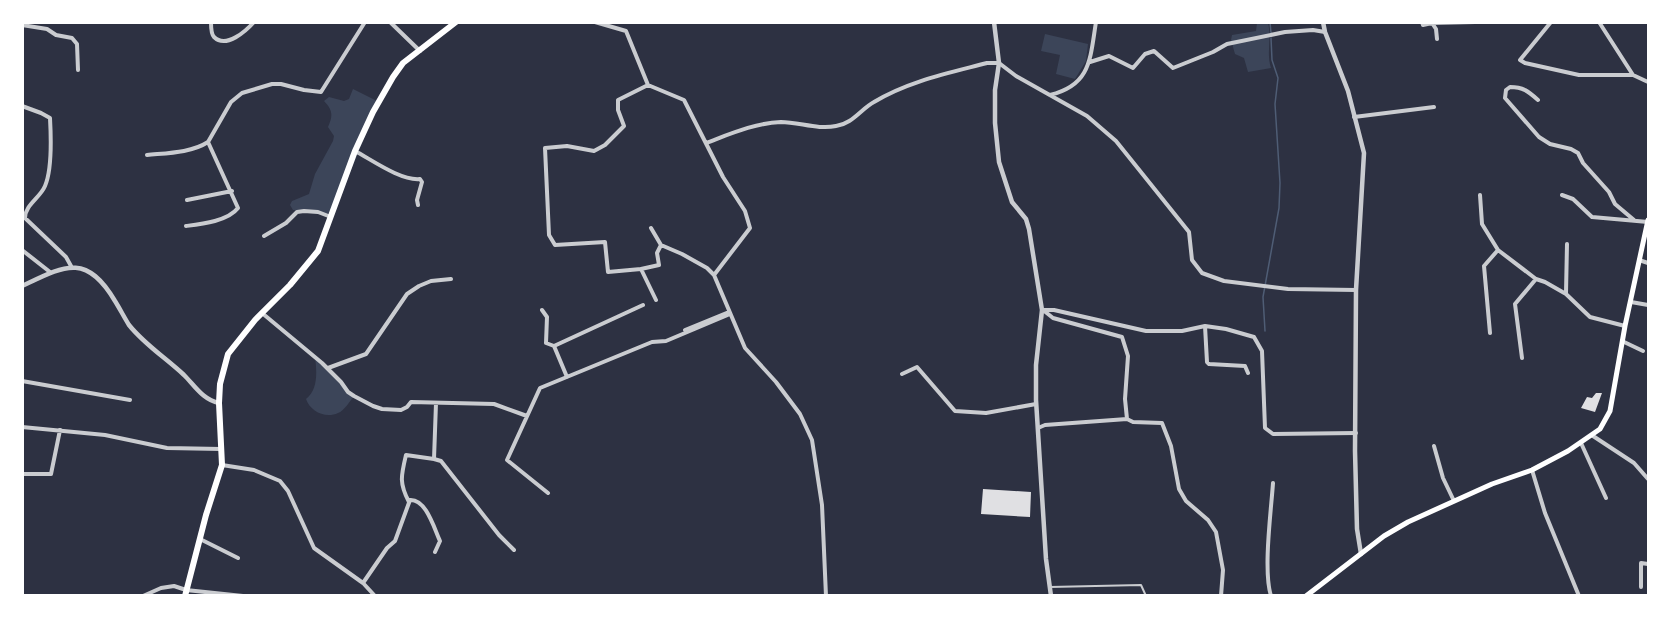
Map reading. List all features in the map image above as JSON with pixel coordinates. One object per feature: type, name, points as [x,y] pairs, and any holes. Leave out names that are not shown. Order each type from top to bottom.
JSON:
[{"type":"main road","points":[[185,592],[222,465],[220,384],[228,354],[318,251],[356,151],[373,112],[393,77],[403,63],[456,22]]},
{"type":"main road","points":[[1306,596],[1384,536],[1408,522],[1532,470],[1593,436],[1600,429],[1610,411],[1625,326],[1648,221]]},
{"type":"street","points":[[211,22],[212,34],[221,40],[233,39],[246,32],[254,22]]},
{"type":"street","points":[[147,155],[189,150],[208,142],[231,102],[242,93],[272,84],[321,92],[365,22]]},
{"type":"street","points":[[390,22],[420,51]]},
{"type":"street","points":[[595,22],[626,31],[648,85],[684,99],[723,177],[746,211],[750,228],[714,275]]},
{"type":"street","points":[[994,22],[999,63],[994,123],[999,162],[1012,202],[1026,219],[1029,229],[1042,310],[1036,365],[1036,404],[1046,559],[1051,596]]},
{"type":"street","points":[[1050,95],[1076,85],[1090,62],[1096,22]]},
{"type":"street","points":[[1323,22],[1348,91],[1364,153],[1356,290],[1355,451],[1357,529],[1361,554]]},
{"type":"street","points":[[1422,22],[1423,25],[1475,22]]},
{"type":"street","points":[[1551,22],[1520,60],[1579,75],[1633,75],[1648,82]]},
{"type":"street","points":[[1599,22],[1633,75]]},
{"type":"street","points":[[1432,23],[1437,39]]},
{"type":"street","points":[[22,25],[47,28],[56,35],[72,38],[76,44],[78,70]]},
{"type":"street","points":[[1090,62],[1109,56],[1134,68],[1145,54],[1154,51],[1173,68],[1227,44],[1285,32],[1313,30],[1325,32]]},
{"type":"street","points":[[706,143],[767,123],[784,122],[801,126],[834,127],[846,124],[873,102],[920,81],[987,63],[999,63],[1016,76],[1087,116],[1116,141],[1189,232],[1191,260],[1202,273],[1224,281],[1288,289],[1356,290]]},
{"type":"street","points":[[648,85],[618,100],[618,110],[624,126],[605,145],[594,151],[567,146],[545,148],[549,234],[555,245],[605,242],[608,272],[659,265],[657,253],[661,245]]},
{"type":"street","points":[[1538,99],[1519,87],[1510,87],[1506,90],[1505,98],[1539,137],[1550,144],[1578,153],[1583,163],[1609,192],[1615,204],[1634,220]]},
{"type":"street","points":[[22,106],[41,112],[50,118],[51,146],[45,186],[25,212],[25,218],[66,257],[71,266]]},
{"type":"street","points":[[1354,117],[1434,107]]},
{"type":"street","points":[[186,226],[202,224],[234,214],[238,208],[208,142]]},
{"type":"street","points":[[356,151],[402,176],[420,179],[422,182],[417,200],[418,205]]},
{"type":"street","points":[[187,200],[232,191]]},
{"type":"street","points":[[1480,195],[1482,224],[1498,250],[1536,279],[1566,294],[1590,317],[1625,326]]},
{"type":"street","points":[[1562,195],[1573,199],[1592,217],[1620,221],[1648,221]]},
{"type":"street","points":[[264,236],[286,223],[297,212],[318,212],[332,217]]},
{"type":"street","points":[[651,228],[661,245],[707,268],[714,275],[745,348],[776,382],[800,414],[812,440],[822,505],[826,596]]},
{"type":"street","points":[[1566,294],[1567,244]]},
{"type":"street","points":[[22,250],[50,272]]},
{"type":"street","points":[[1490,333],[1484,266],[1498,250]]},
{"type":"street","points":[[1639,260],[1648,263]]},
{"type":"street","points":[[22,286],[50,272],[71,266],[85,269],[96,276],[111,294],[129,324],[154,351],[182,374],[208,401],[219,403]]},
{"type":"street","points":[[641,269],[656,300]]},
{"type":"street","points":[[327,368],[366,354],[407,294],[431,281],[451,279]]},
{"type":"street","points":[[1522,358],[1515,304],[1536,279]]},
{"type":"street","points":[[1631,302],[1648,305]]},
{"type":"street","points":[[542,310],[547,317],[546,343],[554,346],[643,305]]},
{"type":"street","points":[[1042,310],[1054,309],[1146,331],[1182,331],[1205,326],[1254,337],[1262,351],[1265,428],[1273,434],[1356,433]]},
{"type":"street","points":[[1042,310],[1053,318],[1122,337],[1128,356],[1125,399],[1127,418]]},
{"type":"street","points":[[262,313],[327,368],[348,392],[373,406],[401,410],[408,407],[411,402],[494,404],[526,416]]},
{"type":"street","points":[[685,330],[729,313]]},
{"type":"street","points":[[548,493],[507,460],[540,388],[652,342],[666,341],[729,313]]},
{"type":"street","points":[[1205,326],[1206,360],[1209,364],[1245,366],[1248,373]]},
{"type":"street","points":[[1622,341],[1642,351]]},
{"type":"street","points":[[554,346],[567,377]]},
{"type":"street","points":[[902,374],[917,367],[955,411],[986,413],[1036,404]]},
{"type":"street","points":[[22,381],[130,400]]},
{"type":"street","points":[[434,459],[436,403]]},
{"type":"street","points":[[1038,428],[1046,425],[1127,418],[1133,422],[1162,423],[1171,446],[1179,489],[1186,501],[1208,520],[1216,532],[1223,570],[1221,596]]},
{"type":"street","points":[[22,427],[105,435],[167,448],[221,449]]},
{"type":"street","points":[[22,474],[51,474],[60,430]]},
{"type":"street","points":[[1593,436],[1634,463],[1648,479]]},
{"type":"street","points":[[1581,443],[1606,498]]},
{"type":"street","points":[[1434,446],[1443,478],[1454,501]]},
{"type":"street","points":[[363,583],[387,548],[395,541],[408,502],[401,487],[406,455],[441,461],[499,535],[514,550]]},
{"type":"street","points":[[222,465],[254,470],[280,481],[288,491],[314,548],[363,583],[375,596]]},
{"type":"street","points":[[1532,470],[1545,513],[1579,596]]},
{"type":"street","points":[[1270,596],[1268,556],[1273,483]]},
{"type":"street","points":[[408,502],[415,500],[421,503],[425,510],[440,541],[435,552]]},
{"type":"street","points":[[200,539],[238,558]]},
{"type":"street","points":[[1641,587],[1641,562],[1648,564]]},
{"type":"street","points":[[143,596],[161,588],[174,586],[185,592],[243,596]]},
{"type":"lane","points":[[1050,587],[1141,585],[1146,596]]},
{"type":"shaded area","points":[[1257,23],[1268,23],[1271,68],[1248,72],[1244,58],[1235,54],[1231,40],[1232,35],[1256,31]]},
{"type":"shaded area","points":[[1045,34],[1088,44],[1086,61],[1075,79],[1056,74],[1060,55],[1041,51]]},
{"type":"shaded area","points":[[353,89],[379,102],[333,214],[293,210],[290,205],[292,201],[309,194],[315,174],[333,141],[334,136],[328,127],[331,113],[324,101],[329,97],[344,101],[349,99]]},
{"type":"shaded area","points":[[315,357],[354,396],[345,408],[333,415],[319,413],[306,399],[315,386]]},
{"type":"building","points":[[1596,393],[1602,393],[1595,412],[1581,408],[1587,397],[1592,398]]},
{"type":"building","points":[[983,489],[1031,492],[1030,517],[981,514]]},
{"type":"waterway","points":[[1270,22],[1271,33]]},
{"type":"waterway","points":[[1265,331],[1263,297],[1279,208],[1280,183],[1275,104],[1278,78],[1272,60],[1271,38]]}]
